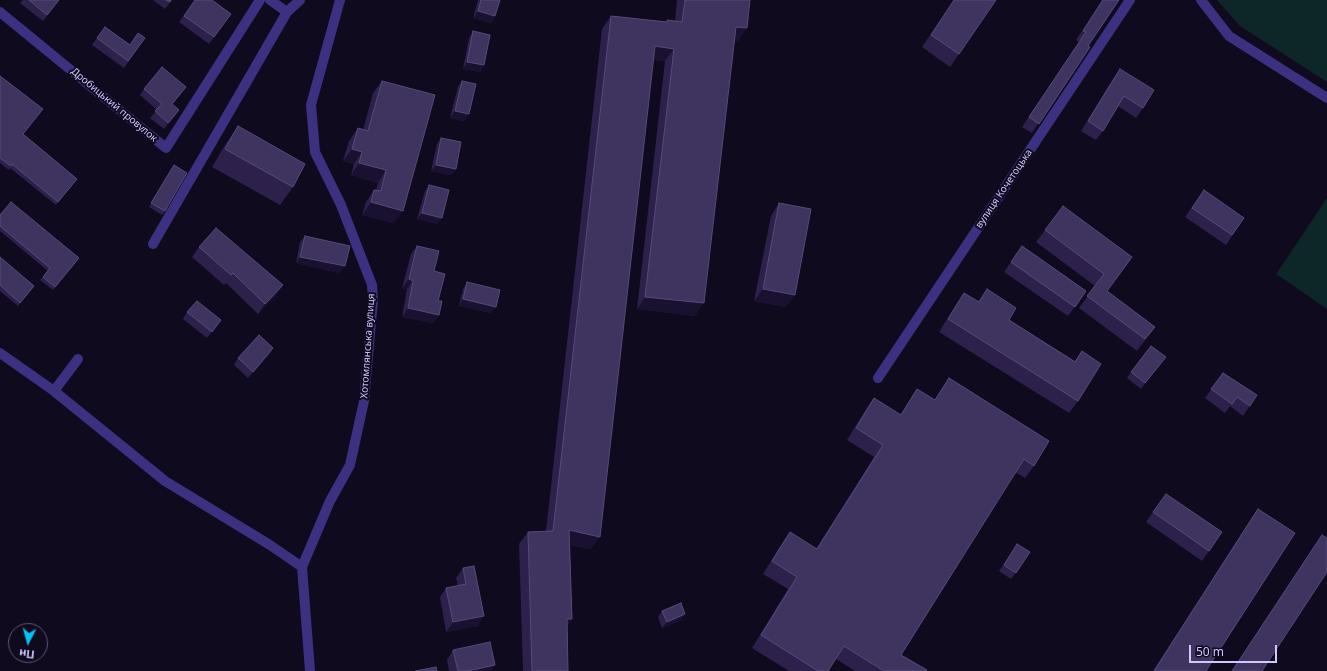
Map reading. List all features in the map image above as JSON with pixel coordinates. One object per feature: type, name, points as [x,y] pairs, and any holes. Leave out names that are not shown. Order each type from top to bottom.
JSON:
[{"type":"street","name":"Дробицький провулок","points":[[0,12],[166,148],[260,0]]},
{"type":"street","points":[[270,0],[287,12]]},
{"type":"street","points":[[153,244],[287,12],[300,0]]},
{"type":"street","name":"Хотомлянська вулиця","points":[[310,671],[302,567],[330,501],[350,465],[364,401],[373,300],[372,285],[344,213],[315,152],[311,105],[340,0]]},
{"type":"street","name":"вулиця Кочетоцька","points":[[878,378],[1130,0]]},
{"type":"street","points":[[1201,0],[1229,36],[1327,98]]},
{"type":"street","points":[[0,353],[54,391],[165,481],[270,545],[302,567]]},
{"type":"street","points":[[54,391],[78,359]]},
{"type":"green space","points":[[1217,0],[1327,0],[1327,82],[1240,26]]},
{"type":"green space","points":[[1327,198],[1327,309],[1276,274]]},
{"type":"building","points":[[29,0],[59,0],[47,15]]},
{"type":"building","points":[[195,0],[212,0],[231,14],[214,37],[184,16]]},
{"type":"building","points":[[481,0],[500,0],[495,16],[478,11]]},
{"type":"building","points":[[685,0],[750,0],[747,28],[736,27],[704,303],[645,297],[674,49],[655,46],[600,537],[569,530],[572,619],[567,619],[568,671],[532,671],[528,532],[553,531],[611,16],[667,22],[667,20],[682,22]]},
{"type":"building","points":[[954,0],[996,0],[959,54],[931,35]]},
{"type":"building","points":[[1103,0],[1119,0],[1039,124],[1029,117],[1086,32],[1083,31]]},
{"type":"building","points":[[105,27],[130,45],[138,33],[145,38],[128,61],[97,38]]},
{"type":"building","points":[[473,31],[490,35],[484,65],[467,62]]},
{"type":"building","points":[[162,67],[186,87],[172,104],[179,110],[168,123],[155,111],[162,104],[144,89]]},
{"type":"building","points":[[1120,69],[1154,90],[1143,108],[1124,96],[1103,131],[1088,121]]},
{"type":"building","points":[[0,76],[43,109],[23,134],[77,179],[58,202],[12,164],[11,166],[0,158]]},
{"type":"building","points":[[382,81],[435,95],[403,211],[371,202],[374,190],[381,191],[386,170],[359,163],[362,152],[352,149],[358,128],[368,131]]},
{"type":"building","points":[[462,81],[476,84],[469,114],[455,111]]},
{"type":"building","points":[[238,126],[305,164],[293,187],[225,149]]},
{"type":"building","points":[[441,138],[461,142],[456,169],[436,165]]},
{"type":"building","points":[[174,165],[187,173],[165,211],[151,203]]},
{"type":"building","points":[[429,185],[449,190],[442,218],[422,213]]},
{"type":"building","points":[[1204,190],[1244,218],[1232,235],[1192,208]]},
{"type":"building","points":[[11,202],[79,258],[55,287],[43,277],[50,268],[0,226],[0,215]]},
{"type":"building","points":[[779,203],[811,209],[795,295],[763,289]]},
{"type":"building","points":[[1063,206],[1132,257],[1107,291],[1155,327],[1145,339],[1087,296],[1104,274],[1045,230]]},
{"type":"building","points":[[216,228],[283,285],[265,304],[233,273],[231,275],[199,247]]},
{"type":"building","points":[[305,236],[350,246],[345,266],[300,257]]},
{"type":"building","points":[[417,246],[439,251],[434,271],[445,274],[438,301],[442,301],[439,315],[408,308],[413,281],[409,279]]},
{"type":"building","points":[[1022,246],[1086,291],[1075,307],[1011,262]]},
{"type":"building","points":[[0,257],[34,286],[20,303],[0,285]]},
{"type":"building","points":[[467,282],[500,290],[496,307],[463,299]]},
{"type":"building","points":[[987,289],[1016,308],[1009,320],[1075,362],[1082,351],[1101,364],[1078,401],[948,319],[964,293],[979,302]]},
{"type":"building","points":[[197,301],[221,320],[212,332],[187,312]]},
{"type":"building","points":[[259,335],[273,348],[253,372],[238,358]]},
{"type":"building","points":[[1151,346],[1166,357],[1145,383],[1131,372]]},
{"type":"building","points":[[1223,373],[1257,395],[1250,406],[1237,397],[1232,404],[1211,389]]},
{"type":"building","points":[[949,378],[1049,441],[1034,466],[1024,459],[901,655],[927,670],[926,671],[884,671],[844,646],[828,671],[818,671],[761,635],[797,577],[772,561],[790,532],[817,549],[883,445],[856,428],[874,398],[901,415],[917,389],[935,400]]},
{"type":"building","points":[[1166,494],[1222,532],[1209,551],[1153,512]]},
{"type":"building","points":[[1258,509],[1295,533],[1206,671],[1154,671]]},
{"type":"building","points":[[1322,535],[1327,538],[1327,572],[1262,671],[1232,671]]},
{"type":"building","points":[[1017,544],[1030,552],[1016,573],[1004,565]]},
{"type":"building","points":[[474,566],[484,616],[453,622],[446,588],[466,584],[463,568]]},
{"type":"building","points":[[681,603],[685,614],[667,622],[662,611]]},
{"type":"building","points":[[490,642],[495,665],[468,671],[458,671],[453,650]]},
{"type":"building","points":[[436,667],[437,671],[415,671]]}]
